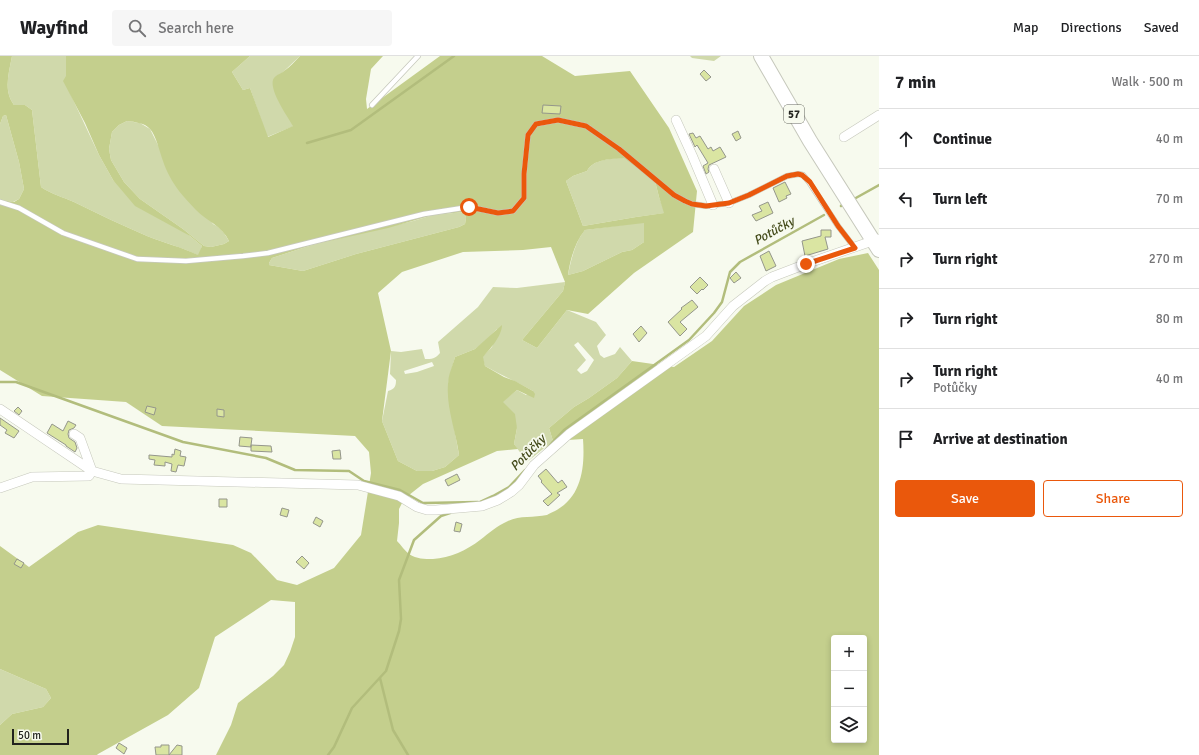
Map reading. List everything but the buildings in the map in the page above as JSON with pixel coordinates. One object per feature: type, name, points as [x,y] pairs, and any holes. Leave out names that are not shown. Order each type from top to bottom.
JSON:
[{"type":"main road","name":"57","points":[[761,56],[810,141],[877,243]]},
{"type":"street","points":[[844,137],[879,115]]},
{"type":"street","points":[[676,120],[713,205]]},
{"type":"street","points":[[714,169],[729,203]]},
{"type":"street","points":[[0,408],[92,471],[121,478],[358,485],[399,496],[416,507],[426,510],[482,506],[498,500],[511,492],[519,485],[534,465],[569,434],[706,336],[733,306],[765,281],[806,264],[855,248],[877,243]]},
{"type":"street","points":[[74,434],[80,438],[92,471]]},
{"type":"street","points":[[0,488],[32,477],[89,476],[92,471]]},
{"type":"lane","points":[[372,105],[418,56]]},
{"type":"lane","points":[[0,202],[19,208],[63,233],[137,259],[186,260],[255,255],[424,214],[469,207],[498,213],[513,211],[524,198],[524,174],[528,135],[536,124],[558,120],[586,126],[619,149],[669,191],[685,201],[699,205],[729,203],[787,176],[798,174],[802,175],[810,182],[838,226],[855,248]]},
{"type":"green space","points":[[0,56],[12,56],[8,75],[9,93],[14,105],[25,105],[32,110],[41,187],[53,194],[74,202],[147,236],[198,255],[202,246],[190,236],[135,206],[113,180],[99,155],[85,123],[63,81],[66,76],[66,56],[250,56],[232,72],[243,90],[250,88],[268,137],[293,126],[276,95],[273,88],[273,83],[275,77],[288,68],[300,56],[383,56],[371,69],[366,99],[367,109],[440,56],[542,56],[575,76],[630,71],[669,128],[697,191],[693,232],[634,273],[588,314],[567,310],[537,348],[522,340],[563,291],[565,282],[551,247],[523,250],[463,252],[402,272],[378,293],[391,351],[382,421],[398,461],[417,471],[432,471],[445,467],[459,455],[448,402],[448,381],[455,357],[475,349],[502,325],[498,338],[483,357],[485,366],[533,391],[535,394],[534,398],[517,390],[503,402],[515,414],[517,428],[514,444],[518,449],[497,451],[423,484],[404,499],[399,509],[397,541],[409,554],[415,557],[427,559],[439,558],[464,550],[508,521],[517,518],[547,515],[555,511],[571,498],[580,480],[583,460],[583,439],[553,441],[549,428],[574,407],[617,378],[632,361],[674,367],[712,341],[744,306],[776,285],[839,259],[868,253],[879,270],[879,755],[216,755],[231,725],[238,703],[273,676],[284,665],[290,652],[295,637],[295,602],[271,600],[215,637],[199,688],[168,715],[97,755],[0,755],[0,725],[12,714],[43,707],[51,698],[46,689],[0,669],[0,546],[29,567],[78,532],[98,525],[233,545],[251,553],[277,580],[297,585],[334,568],[361,535],[371,473],[369,452],[355,436],[162,426],[126,402],[42,396],[0,370],[0,200],[14,202],[19,199],[24,189],[19,162],[6,115],[3,116],[0,124]],"holes":[[[127,121],[143,124],[150,129],[156,140],[166,169],[177,188],[200,214],[222,231],[229,241],[224,244],[211,247],[204,246],[183,229],[140,199],[124,182],[111,160],[109,149],[112,132],[119,125]],[[624,158],[655,181],[664,213],[583,226],[566,181],[573,176],[587,171],[598,162],[609,159]],[[464,212],[466,218],[465,224],[459,227],[356,254],[303,271],[269,265],[272,258],[312,245],[388,228],[433,215]],[[644,223],[644,242],[632,250],[622,252],[583,271],[568,275],[570,263],[578,240],[585,230]]]},
{"type":"green space","points":[[12,56],[66,56],[66,76],[69,91],[99,155],[113,180],[202,246],[199,256],[147,236],[74,202],[53,194],[41,187],[32,110],[25,105],[14,105],[9,93],[8,75]]},
{"type":"green space","points":[[250,56],[300,56],[282,73],[294,126],[267,137],[250,88],[243,90],[232,72]]},
{"type":"green space","points":[[690,56],[721,56],[714,61],[692,58]]},
{"type":"green space","points":[[6,115],[19,162],[24,189],[19,199],[13,202],[0,200],[0,124],[3,116]]},
{"type":"green space","points":[[127,121],[140,123],[150,129],[158,145],[213,224],[222,231],[229,241],[224,244],[211,247],[204,246],[183,229],[140,199],[124,182],[111,160],[109,149],[112,132],[119,125]]},
{"type":"green space","points":[[624,157],[655,181],[665,213],[583,226],[566,181],[573,176],[587,171],[598,162]]},
{"type":"green space","points":[[464,212],[466,218],[465,224],[459,227],[356,254],[303,271],[269,265],[272,258],[312,245],[433,215]]},
{"type":"green space","points":[[644,222],[644,242],[632,250],[622,252],[583,271],[568,275],[576,246],[585,230]]},
{"type":"green space","points":[[565,282],[563,291],[522,340],[537,348],[567,310],[596,322],[606,335],[597,346],[600,355],[604,358],[615,354],[620,347],[632,361],[617,378],[574,407],[549,428],[553,441],[527,462],[514,444],[517,428],[502,402],[517,390],[526,395],[533,391],[485,366],[482,357],[492,347],[497,329],[487,340],[475,349],[455,357],[448,383],[449,400],[459,455],[445,467],[432,471],[417,471],[398,461],[382,421],[388,391],[394,388],[396,384],[396,380],[390,374],[391,351],[401,352],[422,349],[425,359],[435,358],[440,353],[438,342],[478,307],[493,287],[517,288]],"holes":[[[578,342],[594,360],[587,371],[581,374],[577,370],[586,360],[574,345]],[[432,362],[434,366],[417,372],[405,374],[404,371]]]},
{"type":"green space","points":[[0,669],[46,689],[51,698],[43,707],[12,714],[0,725]]},
{"type":"waterway","points":[[307,143],[351,130],[454,56]]},
{"type":"waterway","name":"Potůčky","points":[[854,199],[879,185]]},
{"type":"waterway","name":"Potůčky","points":[[546,449],[564,430],[689,340],[722,302],[730,272],[740,262],[824,215]]},
{"type":"waterway","points":[[0,382],[16,382],[183,442],[266,458],[295,470],[349,471],[364,481],[400,490],[423,503],[478,502]]},
{"type":"waterway","name":"Potůčky","points":[[478,503],[509,487],[525,470]]},
{"type":"waterway","name":"Potůčky","points":[[328,755],[334,747],[352,708],[386,671],[399,631],[401,619],[399,580],[414,540],[441,516],[450,513]]},
{"type":"waterway","points":[[380,678],[393,730],[408,755]]},
{"type":"route","points":[[469,207],[498,213],[513,211],[524,198],[524,174],[528,135],[536,124],[558,120],[586,126],[619,149],[674,195],[692,204],[706,206],[729,203],[787,176],[798,174],[802,175],[810,182],[838,226],[855,248],[806,264]]}]
